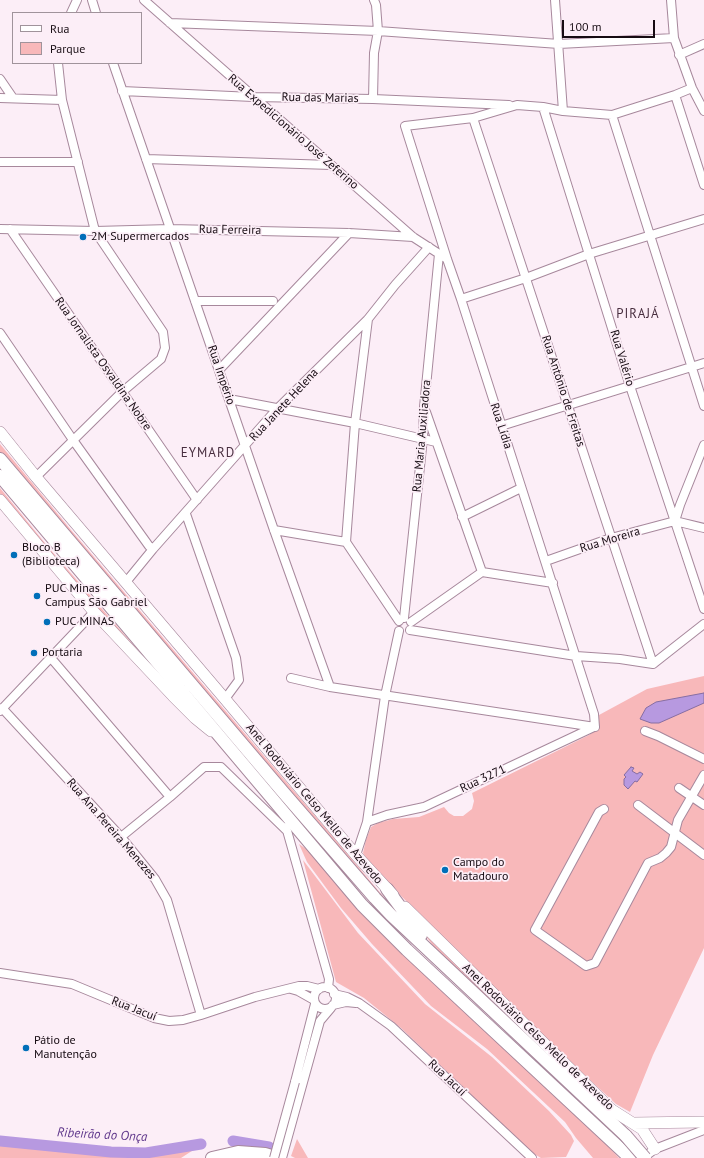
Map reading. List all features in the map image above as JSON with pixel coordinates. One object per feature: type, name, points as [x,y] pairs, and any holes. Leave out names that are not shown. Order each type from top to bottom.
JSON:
[{"type":"highway","name":"Anel Rodoviário Celso Mello de Azevedo","points":[[0,459],[375,898],[391,915],[626,1136],[644,1158]]},
{"type":"highway","name":"Anel Rodoviário Celso Mello de Azevedo","points":[[0,476],[362,905],[407,950],[628,1155]]},
{"type":"highway","points":[[387,889],[442,963]]},
{"type":"highway","points":[[212,1158],[238,1152],[265,1154],[278,1158]]},
{"type":"main road","name":"Anel Rodoviário Celso Mello de Azevedo","points":[[0,432],[36,477],[225,698],[356,855],[387,889],[612,1110],[642,1129],[655,1149]]},
{"type":"main road","name":"Anel Rodoviário Celso Mello de Azevedo","points":[[0,500],[94,612],[195,718],[226,743]]},
{"type":"main road","points":[[632,1123],[704,1122]]},
{"type":"street","points":[[71,12],[77,0]]},
{"type":"street","points":[[92,0],[96,12]]},
{"type":"street","name":"Rua Expedicionário José Zeferino","points":[[144,0],[413,237],[447,259]]},
{"type":"street","points":[[373,98],[374,54],[378,31],[376,5],[374,0]]},
{"type":"street","points":[[555,0],[559,44],[562,111]]},
{"type":"street","points":[[671,0],[674,38],[679,55],[692,88],[704,111]]},
{"type":"street","points":[[170,23],[378,31],[559,44],[674,38]]},
{"type":"street","points":[[679,55],[704,44]]},
{"type":"street","points":[[36,477],[122,392],[161,359],[165,348],[163,332],[95,231],[62,100],[58,64]]},
{"type":"street","name":"Rua Império","points":[[113,64],[245,447],[330,687]]},
{"type":"street","points":[[0,79],[13,98]]},
{"type":"street","points":[[692,88],[612,115],[704,406]]},
{"type":"street","name":"Rua das Marias","points":[[122,91],[253,97],[373,98],[517,105],[543,107],[562,111],[612,115]]},
{"type":"street","points":[[675,95],[704,185]]},
{"type":"street","points":[[0,98],[62,100]]},
{"type":"street","points":[[473,118],[517,105]]},
{"type":"street","name":"Rua Valério","points":[[543,107],[630,386],[704,609]]},
{"type":"street","name":"Rua Lídia","points":[[473,118],[405,126],[553,583],[594,714],[595,727]]},
{"type":"street","name":"Rua Antônio de Freitas","points":[[473,118],[653,664]]},
{"type":"street","points":[[146,159],[331,165]]},
{"type":"street","points":[[0,162],[78,162]]},
{"type":"street","points":[[461,299],[526,278],[589,254],[704,219]]},
{"type":"street","name":"Rua Ferreira","points":[[0,229],[95,231],[170,229],[349,233],[413,237]]},
{"type":"street","name":"Rua Jornalista Osvaldina Nobre","points":[[10,229],[197,500]]},
{"type":"street","points":[[219,370],[349,233]]},
{"type":"street","name":"Rua Janete Helena","points":[[126,582],[153,549],[186,514],[277,409],[368,319],[395,285],[429,247]]},
{"type":"street","name":"Rua Maria Auxiliadora","points":[[406,623],[423,438],[424,407],[439,254]]},
{"type":"street","points":[[195,301],[272,301]]},
{"type":"street","points":[[368,319],[355,423],[346,542],[406,623],[576,656],[620,659],[653,664],[704,624]]},
{"type":"street","points":[[0,333],[73,440],[149,546],[153,549]]},
{"type":"street","points":[[501,426],[704,363]]},
{"type":"street","points":[[229,399],[355,423],[436,442]]},
{"type":"street","points":[[424,407],[482,572]]},
{"type":"street","points":[[704,444],[675,521],[704,528]]},
{"type":"street","points":[[462,517],[521,488]]},
{"type":"street","points":[[669,503],[680,505]]},
{"type":"street","points":[[186,514],[236,658],[239,680],[225,698]]},
{"type":"street","name":"Rua Moreira","points":[[546,561],[611,538],[675,521]]},
{"type":"street","points":[[274,530],[346,542]]},
{"type":"street","points":[[356,855],[367,822],[385,696],[399,631],[404,633],[406,623],[482,572],[553,583]]},
{"type":"street","points":[[1,710],[94,612]]},
{"type":"street","points":[[51,658],[170,797]]},
{"type":"street","points":[[291,678],[330,687],[385,696],[595,727]]},
{"type":"street","name":"Rua Ana Pereira Menezes","points":[[1,710],[121,837],[155,879],[164,893],[201,1015]]},
{"type":"street","name":"Rua 3271","points":[[367,822],[387,815],[424,807],[595,727]]},
{"type":"street","points":[[645,731],[704,759]]},
{"type":"street","points":[[121,837],[204,767],[221,767],[287,832]]},
{"type":"street","points":[[604,809],[599,812],[535,930],[586,966],[595,963],[648,863],[666,854],[670,847],[678,820],[704,775]]},
{"type":"street","points":[[680,788],[704,805]]},
{"type":"street","points":[[638,805],[704,855]]},
{"type":"street","points":[[274,1158],[320,1021],[335,1001],[280,807]]},
{"type":"street","name":"Rua Jacuí","points":[[0,973],[72,984],[154,1018],[170,1021],[183,1020],[255,997],[290,989],[307,986],[319,989]]},
{"type":"street","points":[[282,1158],[315,994],[319,989],[324,987],[331,991]]},
{"type":"street","points":[[290,989],[298,991],[314,1002],[320,1009],[346,1002],[359,1003]]},
{"type":"street","name":"Rua Jacuí","points":[[331,991],[359,1003],[391,1026],[532,1158]]},
{"type":"street","points":[[644,1158],[655,1149],[704,1130]]},
{"type":"green space","points":[[0,444],[71,530],[388,902],[394,915],[0,453]]},
{"type":"green space","points":[[0,488],[49,548],[163,679],[79,589],[0,494]]},
{"type":"green space","points":[[704,676],[704,948],[653,1055],[630,1112],[616,1104],[565,1057],[446,942],[370,864],[363,853],[371,827],[378,823],[393,819],[419,817],[444,807],[454,816],[463,816],[472,809],[474,801],[472,793],[589,735],[598,728],[599,715],[647,689]]},
{"type":"green space","points":[[299,844],[312,853],[619,1158],[593,1158],[565,1122],[487,1049],[431,1006],[372,944],[341,908],[307,862]]},
{"type":"green space","points":[[303,860],[358,933],[425,1004],[492,1057],[549,1111],[571,1135],[574,1141],[566,1157],[541,1158],[531,1152],[401,1028],[364,998],[336,982]]},
{"type":"green space","points":[[422,931],[521,1026],[607,1116],[445,962]]},
{"type":"green space","points":[[297,1139],[308,1158],[295,1158],[291,1156]]},
{"type":"green space","points":[[0,1143],[144,1155],[198,1147],[181,1158],[0,1158]]},
{"type":"shaded area","points":[[704,693],[704,703],[659,723],[651,723],[640,719],[646,708],[656,702]]},
{"type":"shaded area","points":[[631,767],[634,768],[632,771],[637,774],[640,772],[643,774],[637,782],[635,781],[628,789],[624,785],[624,779],[626,777],[624,775]]},
{"type":"waterway","name":"Ribeirão do Onça","points":[[0,1141],[111,1152],[146,1153],[201,1144]]},
{"type":"waterway","name":"Ribeirão do Onça","points":[[233,1141],[269,1147]]},
{"type":"place","name":"2M Supermercados","points":[[83,237]]},
{"type":"place","name":"Bloco B (Biblioteca)","points":[[14,555]]},
{"type":"place","name":"PUC Minas - Campus São Gabriel","points":[[37,596]]},
{"type":"place","name":"PUC MINAS","points":[[47,622]]},
{"type":"place","name":"Portaria","points":[[34,653]]},
{"type":"place","name":"Campo do Matadouro","points":[[445,870]]},
{"type":"place","name":"Pátio de Manutenção","points":[[26,1048]]},
{"type":"district","name":"PIRAJÁ","points":[[638,314]]},
{"type":"district","name":"EYMARD","points":[[208,453]]}]
